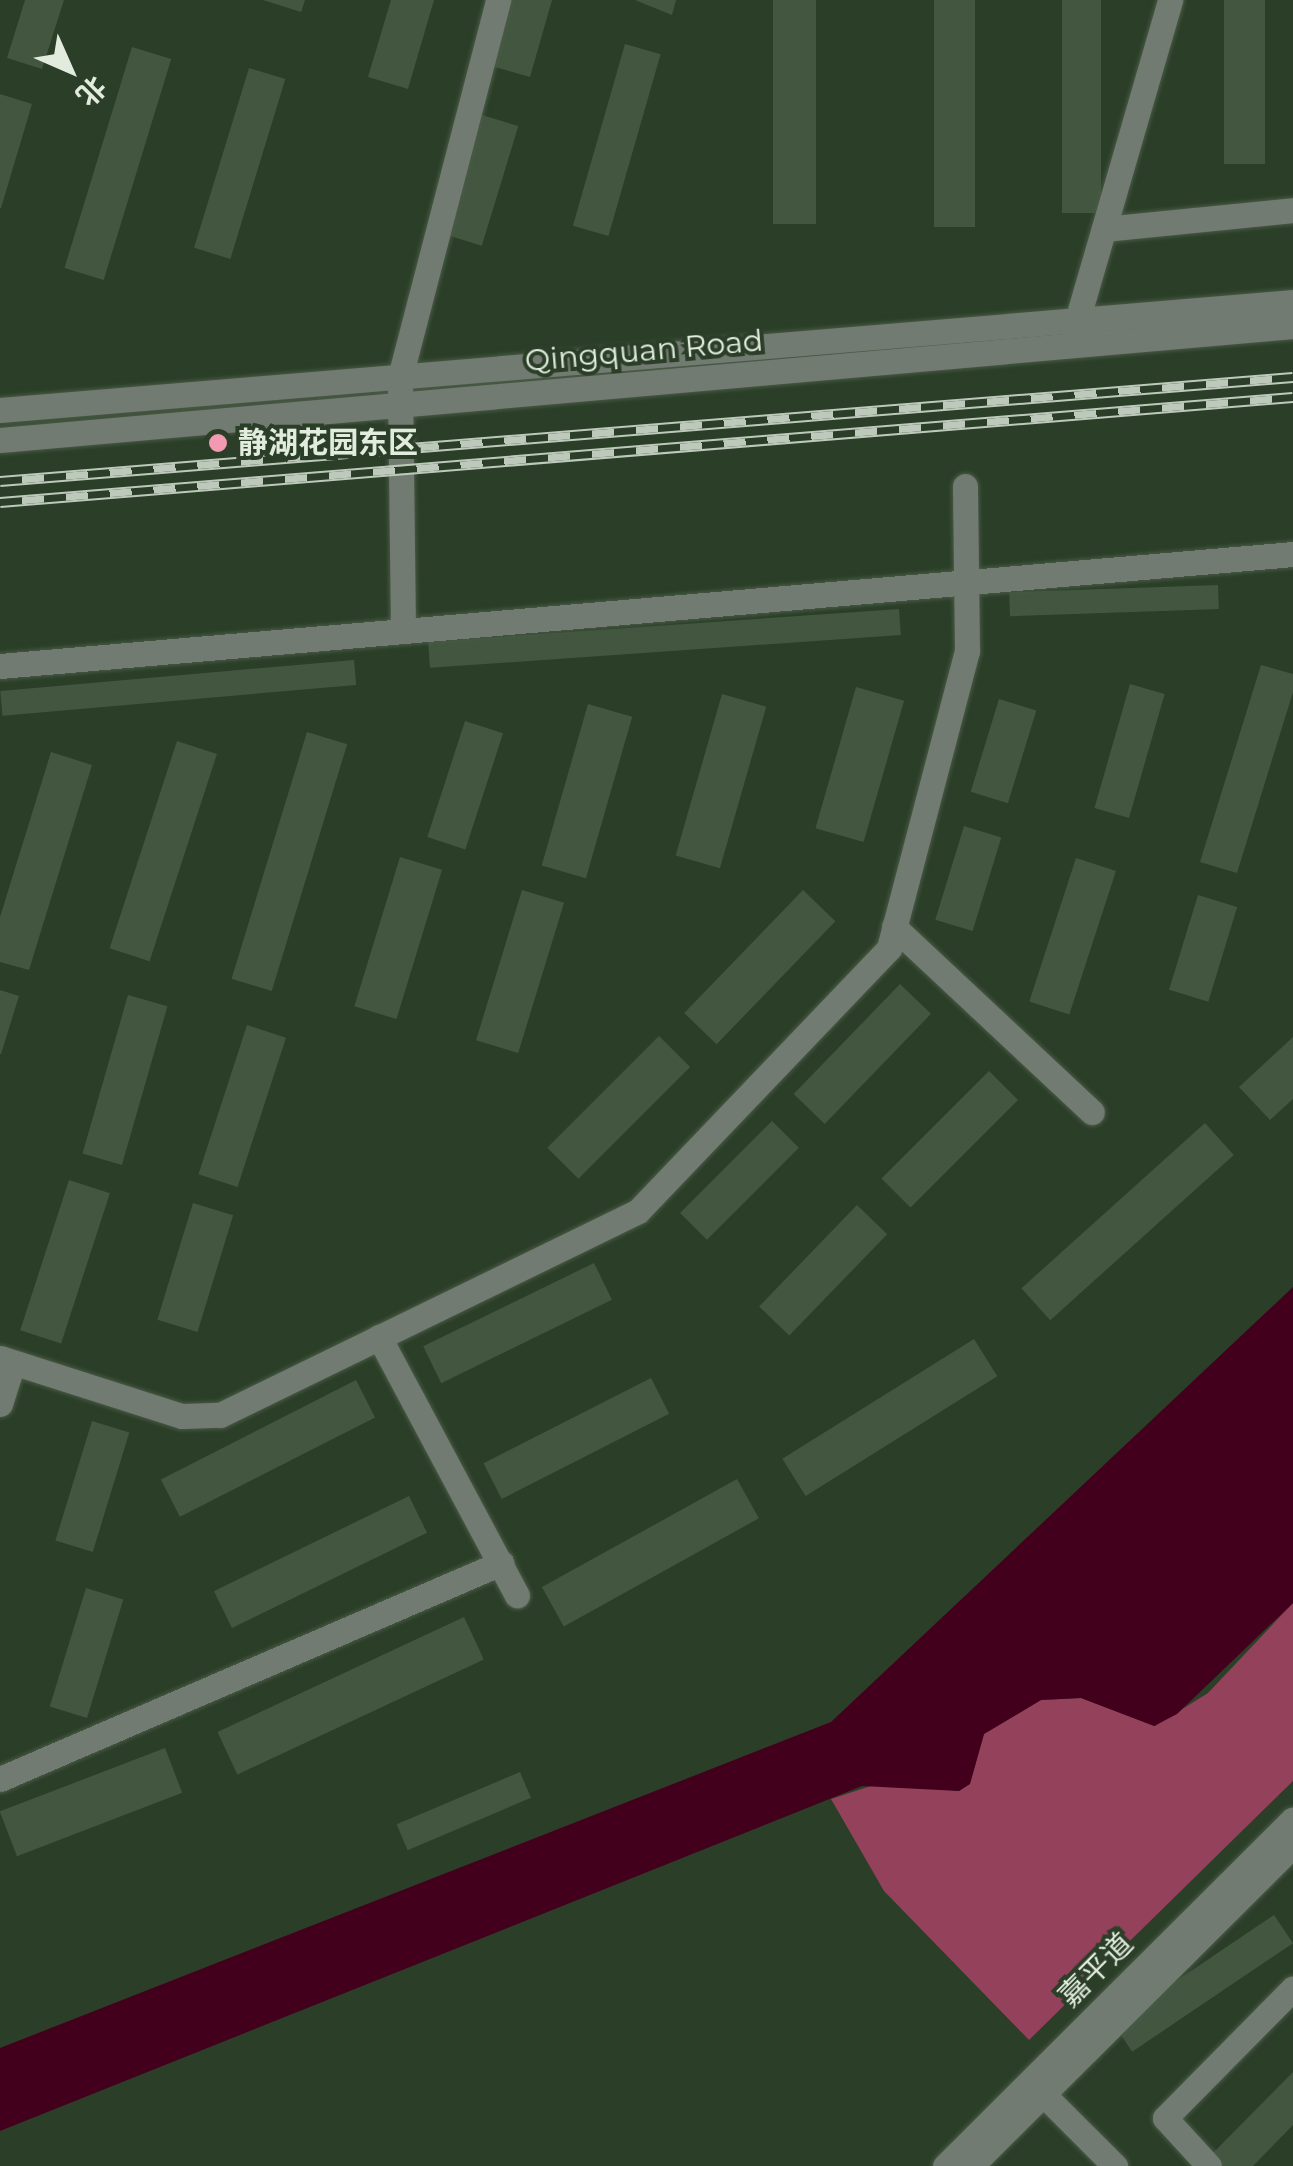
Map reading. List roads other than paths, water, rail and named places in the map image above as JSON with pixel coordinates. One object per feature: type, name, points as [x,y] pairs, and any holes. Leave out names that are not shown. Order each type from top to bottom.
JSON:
[{"type":"street","points":[[403,630],[396,406],[400,377],[498,0]]},
{"type":"street","points":[[1070,346],[1170,0]]},
{"type":"street","points":[[1104,229],[1293,210]]},
{"type":"street","name":"Qingquan Road","points":[[0,410],[1293,302]]},
{"type":"street","name":"Qingquan Road","points":[[0,440],[1293,326]]},
{"type":"street","points":[[0,1404],[6,1360],[182,1416],[220,1415],[638,1211],[889,948],[966,651],[965,486]]},
{"type":"street","points":[[0,666],[1293,554]]},
{"type":"street","points":[[894,927],[1092,1112]]},
{"type":"street","points":[[379,1337],[517,1594]]},
{"type":"street","points":[[0,1779],[501,1563]]},
{"type":"street","name":"嘉平道","points":[[971,2166],[1036,2088],[1293,1820]]},
{"type":"street","name":"嘉平道","points":[[945,2166],[1036,2088],[1293,1845]]},
{"type":"street","points":[[1210,2166],[1166,2118],[1293,1988]]},
{"type":"street","points":[[1036,2088],[1115,2166]]},
{"type":"railway","points":[[0,481],[1293,377]]},
{"type":"railway","points":[[0,502],[1293,397]]},
{"type":"place","name":"静湖花园东区","points":[[218,443]]}]
